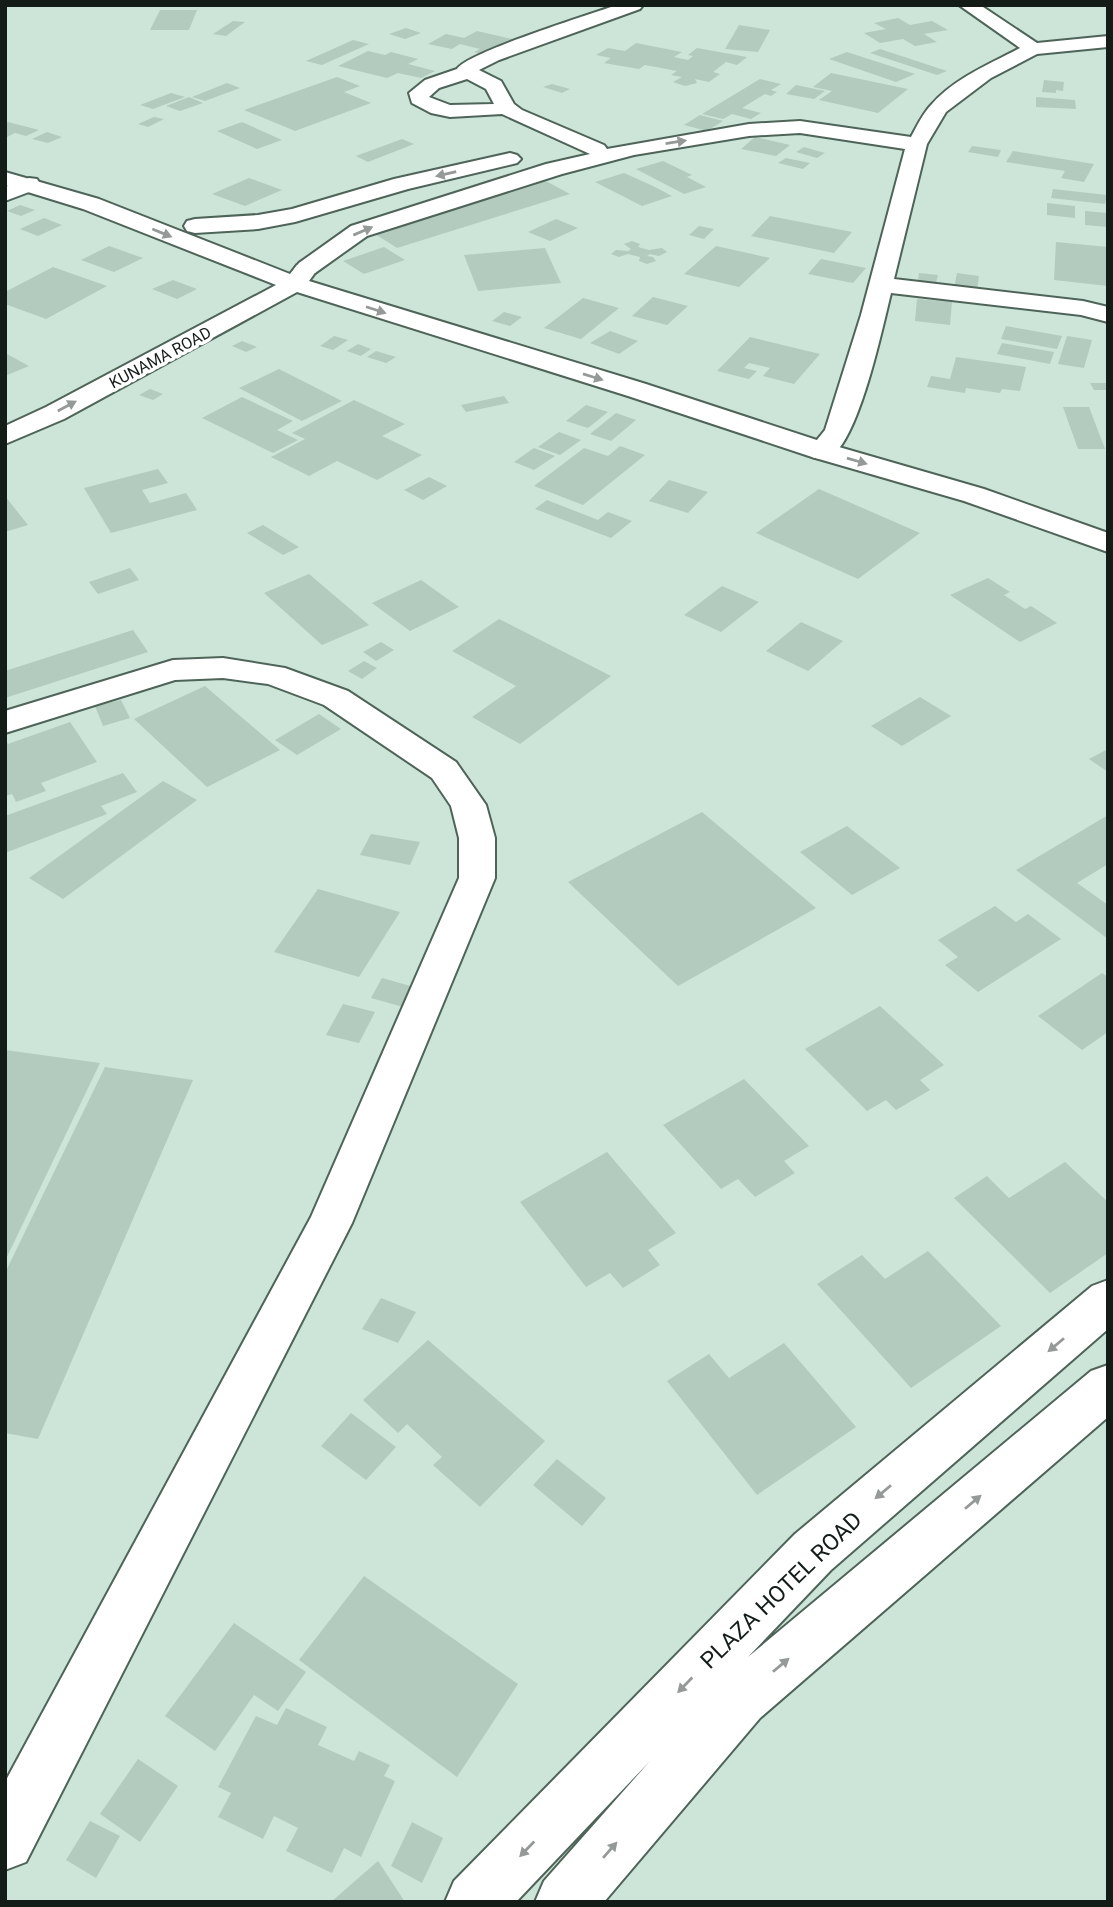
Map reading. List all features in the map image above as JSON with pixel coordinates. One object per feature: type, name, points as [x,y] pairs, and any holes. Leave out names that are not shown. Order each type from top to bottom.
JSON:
[{"type":"street","points":[[468,72],[466,69],[473,64],[492,56],[634,5]]},
{"type":"street","points":[[968,5],[1033,49]]},
{"type":"street","points":[[830,441],[881,285],[916,144],[939,110],[953,95],[984,74],[1033,49],[1108,41]]},
{"type":"street","points":[[506,108],[494,85],[468,72],[432,84],[419,93],[419,99],[428,106],[451,110],[477,112],[506,108],[597,149]]},
{"type":"street","points":[[195,226],[258,222],[295,215],[402,184],[561,149],[634,149],[749,130],[800,127],[916,144]]},
{"type":"street","name":"KUNAMA ROAD","points":[[5,436],[55,413],[301,276],[359,231],[634,149]]},
{"type":"street","points":[[5,161],[64,176],[195,226],[275,267]]},
{"type":"street","points":[[474,168],[503,186]]},
{"type":"street","points":[[5,195],[17,181],[637,390],[830,441],[999,479],[1108,520]]},
{"type":"street","name":"KUNAMA ROAD","points":[[68,379],[275,267]]},
{"type":"street","points":[[881,285],[1083,308],[1108,315]]},
{"type":"street","points":[[830,441],[1108,543]]},
{"type":"street","points":[[5,722],[173,670],[223,668],[274,675],[336,698],[444,770],[468,805],[477,838],[477,878],[330,1223],[5,1840]]},
{"type":"street","name":"PLAZA HOTEL ROAD","points":[[475,1902],[813,1552],[1108,1300]]},
{"type":"street","points":[[565,1902],[741,1699],[1108,1387]]},
{"type":"building","points":[[160,10],[197,10],[189,30],[150,30]]},
{"type":"building","points":[[898,18],[910,25],[932,21],[948,30],[924,34],[937,42],[915,46],[903,39],[880,43],[864,33],[886,29],[874,23]]},
{"type":"building","points":[[233,21],[245,22],[226,36],[213,34]]},
{"type":"building","points":[[739,25],[770,30],[758,52],[725,49]]},
{"type":"building","points":[[406,28],[421,33],[405,39],[389,34]]},
{"type":"building","points":[[477,31],[517,40],[488,55],[474,52],[480,49],[460,44],[452,49],[428,44],[446,34],[464,38]]},
{"type":"building","points":[[353,40],[369,44],[322,65],[306,61]]},
{"type":"building","points":[[636,43],[682,52],[674,57],[688,60],[693,56],[688,55],[697,48],[747,57],[737,65],[726,62],[713,72],[720,74],[709,82],[695,79],[697,83],[685,86],[673,82],[682,77],[671,75],[677,71],[645,65],[639,69],[604,63],[611,58],[596,55],[608,48],[625,51]]},
{"type":"building","points":[[880,49],[947,71],[937,75],[870,53]]},
{"type":"building","points":[[368,51],[385,55],[391,52],[418,59],[408,64],[435,71],[421,78],[398,73],[387,78],[338,66]]},
{"type":"building","points":[[847,52],[915,74],[896,82],[829,59]]},
{"type":"building","points":[[831,73],[908,89],[878,113],[819,100],[832,91],[813,87]]},
{"type":"building","points":[[337,77],[360,86],[344,92],[371,103],[295,131],[244,110]]},
{"type":"building","points":[[760,79],[781,84],[771,90],[777,92],[771,96],[765,94],[742,108],[761,113],[751,119],[732,114],[723,119],[702,114]]},
{"type":"building","points":[[1044,80],[1064,82],[1063,91],[1042,92]]},
{"type":"building","points":[[227,83],[240,88],[205,101],[192,97]]},
{"type":"building","points":[[552,84],[570,89],[562,93],[543,87]]},
{"type":"building","points":[[796,85],[825,91],[814,99],[786,94]]},
{"type":"building","points":[[171,93],[185,97],[153,109],[140,105]]},
{"type":"building","points":[[189,97],[203,103],[180,111],[166,106]]},
{"type":"building","points":[[1036,97],[1075,100],[1076,109],[1036,107]]},
{"type":"building","points":[[700,115],[723,121],[707,131],[684,125]]},
{"type":"building","points":[[154,117],[164,119],[148,127],[138,124]]},
{"type":"building","points":[[8,122],[39,130],[26,136],[15,133],[5,138],[5,124]]},
{"type":"building","points":[[242,122],[282,140],[257,149],[217,131]]},
{"type":"building","points":[[47,132],[62,137],[48,143],[32,139]]},
{"type":"building","points":[[755,137],[790,145],[776,156],[741,149]]},
{"type":"building","points":[[402,139],[414,144],[368,162],[356,156]]},
{"type":"building","points":[[972,146],[1001,150],[998,157],[968,152]]},
{"type":"building","points":[[804,147],[825,153],[817,158],[796,152]]},
{"type":"building","points":[[1013,151],[1094,164],[1084,182],[1061,178],[1065,171],[1006,162]]},
{"type":"building","points":[[786,158],[810,163],[803,169],[778,163]]},
{"type":"building","points":[[663,161],[692,175],[687,177],[706,187],[684,194],[636,169]]},
{"type":"building","points":[[624,173],[672,196],[642,206],[595,182]]},
{"type":"building","points":[[249,178],[282,190],[245,206],[212,194]]},
{"type":"building","points":[[544,180],[570,194],[397,248],[372,232]]},
{"type":"building","points":[[1053,189],[1107,195],[1105,204],[1051,198]]},
{"type":"building","points":[[1047,203],[1075,206],[1075,218],[1047,215]]},
{"type":"building","points":[[20,205],[35,210],[21,216],[7,211]]},
{"type":"building","points":[[1085,211],[1108,213],[1108,227],[1085,225]]},
{"type":"building","points":[[770,216],[852,232],[834,253],[751,236]]},
{"type":"building","points":[[44,218],[62,225],[38,236],[20,229]]},
{"type":"building","points":[[556,219],[578,228],[550,241],[528,232]]},
{"type":"building","points":[[699,226],[714,229],[704,239],[689,235]]},
{"type":"building","points":[[632,241],[640,244],[638,247],[649,250],[662,248],[667,252],[659,256],[650,254],[647,256],[656,261],[647,264],[639,261],[640,257],[628,254],[619,257],[611,254],[616,250],[628,251],[631,249],[624,244]]},
{"type":"building","points":[[1056,242],[1108,247],[1108,286],[1054,280]]},
{"type":"building","points":[[109,246],[143,258],[114,272],[81,260]]},
{"type":"building","points":[[716,246],[770,258],[739,287],[684,274]]},
{"type":"building","points":[[384,247],[405,260],[364,274],[343,261]]},
{"type":"building","points":[[545,248],[561,283],[478,291],[464,255]]},
{"type":"building","points":[[821,259],[866,268],[853,283],[808,274]]},
{"type":"building","points":[[53,267],[107,286],[46,319],[5,304],[5,292]]},
{"type":"building","points":[[919,273],[938,275],[936,283],[918,281]]},
{"type":"building","points":[[957,273],[979,276],[977,290],[954,288]]},
{"type":"building","points":[[173,280],[197,289],[177,299],[152,289]]},
{"type":"building","points":[[653,297],[688,306],[667,325],[632,316]]},
{"type":"building","points":[[583,298],[619,308],[581,339],[544,328]]},
{"type":"building","points":[[917,299],[952,302],[950,325],[915,321]]},
{"type":"building","points":[[504,312],[522,317],[510,326],[492,321]]},
{"type":"building","points":[[1006,326],[1062,336],[1057,349],[1001,339]]},
{"type":"building","points":[[610,331],[638,341],[619,354],[590,343]]},
{"type":"building","points":[[334,336],[348,340],[333,350],[320,346]]},
{"type":"building","points":[[1067,336],[1092,340],[1084,368],[1058,364]]},
{"type":"building","points":[[750,337],[820,354],[794,384],[763,376],[770,368],[749,363],[744,368],[757,371],[749,379],[717,371]]},
{"type":"building","points":[[242,341],[257,347],[246,352],[232,346]]},
{"type":"building","points":[[1002,343],[1054,352],[1050,364],[997,354]]},
{"type":"building","points":[[358,344],[371,349],[361,356],[347,351]]},
{"type":"building","points":[[376,351],[396,357],[386,363],[367,357]]},
{"type":"building","points":[[5,353],[29,366],[5,376]]},
{"type":"building","points":[[956,357],[1026,367],[1020,391],[1002,389],[1000,393],[966,388],[965,393],[927,387],[931,376],[950,379]]},
{"type":"building","points":[[279,369],[342,401],[302,421],[239,388]]},
{"type":"building","points":[[1090,383],[1108,383],[1108,390],[1094,390]]},
{"type":"building","points":[[150,389],[163,394],[153,400],[139,395]]},
{"type":"building","points":[[504,396],[509,403],[466,412],[461,405]]},
{"type":"building","points":[[242,397],[293,421],[277,430],[298,440],[273,453],[202,418]]},
{"type":"building","points":[[354,400],[405,424],[382,436],[422,455],[377,480],[337,461],[309,476],[271,457],[305,439],[292,433]]},
{"type":"building","points":[[586,405],[608,412],[588,428],[566,421]]},
{"type":"building","points":[[1063,407],[1089,407],[1105,449],[1078,449]]},
{"type":"building","points":[[616,413],[636,420],[611,441],[590,434]]},
{"type":"building","points":[[559,432],[581,440],[560,455],[538,447]]},
{"type":"building","points":[[620,446],[645,455],[583,505],[534,486],[584,448],[608,456]]},
{"type":"building","points":[[534,448],[555,456],[534,470],[514,462]]},
{"type":"building","points":[[158,469],[168,483],[142,490],[150,503],[186,493],[197,510],[111,533],[84,488]]},
{"type":"building","points":[[429,477],[447,486],[423,500],[404,490]]},
{"type":"building","points":[[669,480],[708,492],[688,513],[649,501]]},
{"type":"building","points":[[819,489],[920,533],[858,579],[756,533]]},
{"type":"building","points":[[5,496],[28,525],[5,532]]},
{"type":"building","points":[[547,500],[598,520],[608,512],[632,521],[611,538],[535,509]]},
{"type":"building","points":[[263,525],[299,547],[283,555],[247,533]]},
{"type":"building","points":[[130,568],[139,580],[98,594],[89,582]]},
{"type":"building","points":[[309,574],[369,625],[322,645],[264,593]]},
{"type":"building","points":[[988,578],[1010,592],[1004,595],[1025,609],[1031,606],[1057,623],[1020,642],[950,595]]},
{"type":"building","points":[[421,580],[459,607],[410,631],[372,603]]},
{"type":"building","points":[[722,586],[759,602],[721,632],[684,615]]},
{"type":"building","points":[[499,619],[611,676],[520,744],[472,717],[516,686],[452,651]]},
{"type":"building","points":[[801,622],[843,641],[808,671],[766,651]]},
{"type":"building","points":[[133,630],[148,652],[5,698],[5,671]]},
{"type":"building","points":[[381,642],[394,650],[376,661],[363,652]]},
{"type":"building","points":[[364,661],[377,668],[362,679],[348,671]]},
{"type":"building","points":[[205,686],[280,750],[207,787],[134,719]]},
{"type":"building","points":[[920,697],[951,716],[902,746],[871,726]]},
{"type":"building","points":[[121,700],[130,718],[103,726],[95,706]]},
{"type":"building","points":[[319,714],[341,729],[297,755],[275,740]]},
{"type":"building","points":[[70,722],[97,762],[41,783],[46,791],[16,802],[12,794],[5,796],[5,740],[8,744]]},
{"type":"building","points":[[1108,749],[1108,772],[1089,759]]},
{"type":"building","points":[[123,773],[137,792],[101,806],[107,814],[5,853],[5,816]]},
{"type":"building","points":[[163,781],[197,800],[63,899],[29,878]]},
{"type":"building","points":[[702,812],[816,908],[678,986],[568,882]]},
{"type":"building","points":[[1108,815],[1108,864],[1077,883],[1108,905],[1108,939],[1016,870]]},
{"type":"building","points":[[847,826],[900,868],[852,895],[800,852]]},
{"type":"building","points":[[371,834],[420,842],[410,865],[360,855]]},
{"type":"building","points":[[318,889],[400,912],[359,977],[274,952]]},
{"type":"building","points":[[995,906],[1016,922],[1028,914],[1061,939],[978,992],[945,965],[958,957],[938,940]]},
{"type":"building","points":[[1102,973],[1108,977],[1108,1032],[1082,1050],[1038,1016]]},
{"type":"building","points":[[382,978],[414,987],[403,1007],[371,998]]},
{"type":"building","points":[[343,1004],[375,1012],[359,1043],[326,1035]]},
{"type":"building","points":[[880,1006],[944,1065],[920,1080],[930,1090],[896,1110],[886,1100],[867,1111],[805,1049]]},
{"type":"building","points":[[5,1050],[100,1063],[5,1261]]},
{"type":"building","points":[[105,1067],[193,1080],[38,1439],[5,1433],[5,1273]]},
{"type":"building","points":[[744,1079],[809,1146],[784,1161],[795,1173],[755,1197],[738,1179],[721,1189],[663,1125]]},
{"type":"building","points":[[607,1152],[676,1233],[648,1250],[660,1265],[623,1288],[610,1273],[586,1287],[520,1202]]},
{"type":"building","points":[[1065,1162],[1108,1202],[1108,1253],[1050,1293],[954,1198],[987,1176],[1009,1198]]},
{"type":"building","points":[[928,1251],[1001,1326],[911,1388],[817,1284],[862,1255],[885,1279]]},
{"type":"building","points":[[381,1298],[416,1312],[398,1343],[362,1329]]},
{"type":"building","points":[[428,1340],[545,1441],[480,1507],[433,1465],[442,1457],[407,1424],[398,1433],[363,1400]]},
{"type":"building","points":[[784,1343],[856,1427],[757,1495],[667,1381],[709,1354],[729,1378]]},
{"type":"building","points":[[351,1413],[396,1447],[366,1480],[321,1446]]},
{"type":"building","points":[[557,1459],[606,1498],[582,1526],[533,1485]]},
{"type":"building","points":[[364,1576],[518,1684],[457,1777],[299,1660]]},
{"type":"building","points":[[234,1623],[306,1672],[278,1711],[254,1695],[215,1751],[165,1716]]},
{"type":"building","points":[[286,1708],[327,1727],[318,1745],[354,1761],[359,1751],[390,1765],[384,1776],[395,1781],[361,1857],[344,1848],[332,1873],[286,1851],[298,1828],[274,1816],[263,1839],[218,1817],[231,1793],[218,1787],[256,1716],[277,1725]]},
{"type":"building","points":[[138,1759],[178,1786],[140,1842],[100,1814]]},
{"type":"building","points":[[90,1821],[120,1836],[96,1878],[66,1860]]},
{"type":"building","points":[[412,1822],[443,1838],[422,1883],[391,1866]]},
{"type":"building","points":[[378,1861],[405,1902],[331,1902]]}]
